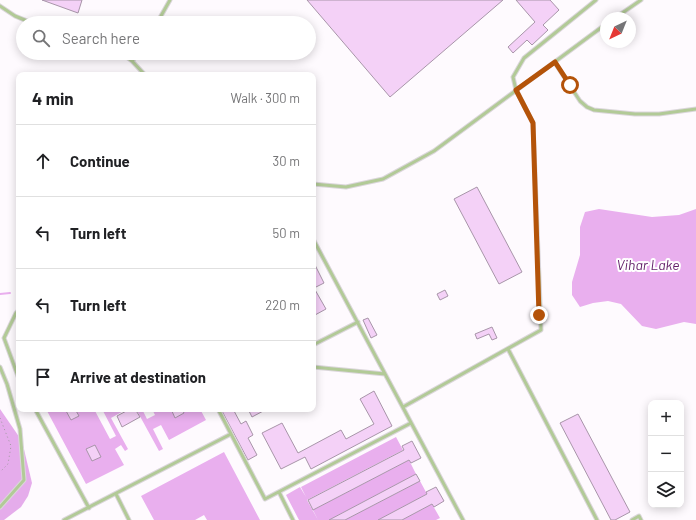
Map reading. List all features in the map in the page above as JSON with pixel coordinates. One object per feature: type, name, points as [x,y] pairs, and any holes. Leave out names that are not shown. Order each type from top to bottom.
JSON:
[{"type":"lane","points":[[161,16],[170,0]]},
{"type":"lane","points":[[403,407],[541,330],[533,123],[516,90],[513,77],[524,58],[596,0]]},
{"type":"lane","points":[[622,12],[642,0]]},
{"type":"lane","points":[[0,6],[16,16]]},
{"type":"lane","points":[[316,184],[346,187],[383,179],[434,151],[600,28]]},
{"type":"lane","points":[[132,61],[142,72]]},
{"type":"lane","points":[[555,62],[580,101],[587,107],[594,110],[635,114],[658,114],[696,109]]},
{"type":"lane","points":[[316,245],[463,520]]},
{"type":"lane","points":[[16,312],[4,338],[16,371]]},
{"type":"lane","points":[[316,343],[358,322]]},
{"type":"lane","points":[[508,349],[597,520]]},
{"type":"lane","points":[[0,367],[20,429],[24,480],[0,507]]},
{"type":"lane","points":[[316,367],[385,374]]},
{"type":"lane","points":[[37,412],[89,508]]},
{"type":"lane","points":[[220,412],[265,499],[411,423]]},
{"type":"lane","points":[[64,520],[231,434]]},
{"type":"lane","points":[[279,492],[293,520]]},
{"type":"lane","points":[[116,494],[130,520]]},
{"type":"lane","points":[[632,520],[639,516],[641,520]]},
{"type":"path","points":[[0,418],[11,446],[8,464],[0,472]]},
{"type":"shaded area","points":[[0,409],[22,441],[32,483],[28,496],[21,507],[4,520],[0,520]]},
{"type":"water","name":"Vihar Lake","points":[[599,209],[652,217],[679,215],[696,209],[696,324],[684,322],[656,329],[642,326],[621,304],[608,301],[580,307],[572,295],[572,282],[580,255],[580,227],[585,212]]},
{"type":"water","points":[[48,412],[96,412],[110,439],[116,436],[104,412],[122,412],[111,418],[128,449],[125,451],[121,445],[115,449],[124,465],[86,484]]},
{"type":"water","points":[[138,412],[144,412],[147,419],[155,415],[154,412],[202,412],[206,420],[169,440],[161,425],[153,429],[163,449],[159,451]]},
{"type":"water","points":[[396,437],[403,450],[307,500],[318,520],[299,520],[286,495],[300,487],[306,497],[301,487]]},
{"type":"water","points":[[224,452],[260,520],[207,520],[204,515],[195,520],[154,520],[141,496]]},
{"type":"water","points":[[409,460],[416,474],[329,520],[318,520],[313,510]]},
{"type":"water","points":[[420,481],[427,494],[378,520],[345,520]]},
{"type":"water","points":[[432,504],[440,518],[436,520],[402,520]]},
{"type":"building","points":[[42,0],[82,0],[78,13]]},
{"type":"building","points":[[307,0],[503,0],[390,97]]},
{"type":"building","points":[[516,0],[550,0],[559,10],[543,25],[548,30],[532,45],[527,40],[513,53],[508,47],[535,22]]},
{"type":"building","points":[[477,187],[522,272],[499,284],[454,199]]},
{"type":"building","points":[[316,267],[324,283],[316,287]]},
{"type":"building","points":[[445,290],[448,296],[440,300],[437,294]]},
{"type":"building","points":[[316,292],[326,309],[316,314]]},
{"type":"building","points":[[368,318],[377,335],[371,338],[363,320]]},
{"type":"building","points":[[492,327],[497,338],[492,340],[489,334],[477,339],[475,334]]},
{"type":"building","points":[[374,391],[392,426],[311,469],[305,457],[281,469],[262,433],[282,423],[298,453],[341,430],[346,439],[374,424],[360,399]]},
{"type":"building","points":[[67,412],[77,412],[79,416],[71,420]]},
{"type":"building","points":[[124,412],[137,412],[140,417],[122,427],[117,416]]},
{"type":"building","points":[[172,412],[184,412],[184,413],[175,418]]},
{"type":"building","points":[[223,412],[235,412],[241,424],[246,421],[253,435],[248,438],[257,455],[248,460]]},
{"type":"building","points":[[250,412],[261,412],[252,417]]},
{"type":"building","points":[[578,414],[630,512],[615,520],[611,520],[560,423]]},
{"type":"building","points":[[412,441],[421,458],[411,463],[409,460],[313,510],[308,500],[404,450],[402,446]]},
{"type":"building","points":[[95,445],[101,457],[92,461],[86,449]]},
{"type":"building","points":[[416,474],[420,481],[345,520],[329,520]]},
{"type":"building","points":[[436,487],[444,501],[434,507],[432,504],[402,520],[378,520],[427,494],[426,492]]},
{"type":"waterway","points":[[0,294],[10,293]]},
{"type":"route","points":[[539,315],[533,123],[516,90],[555,62],[570,85]]}]
